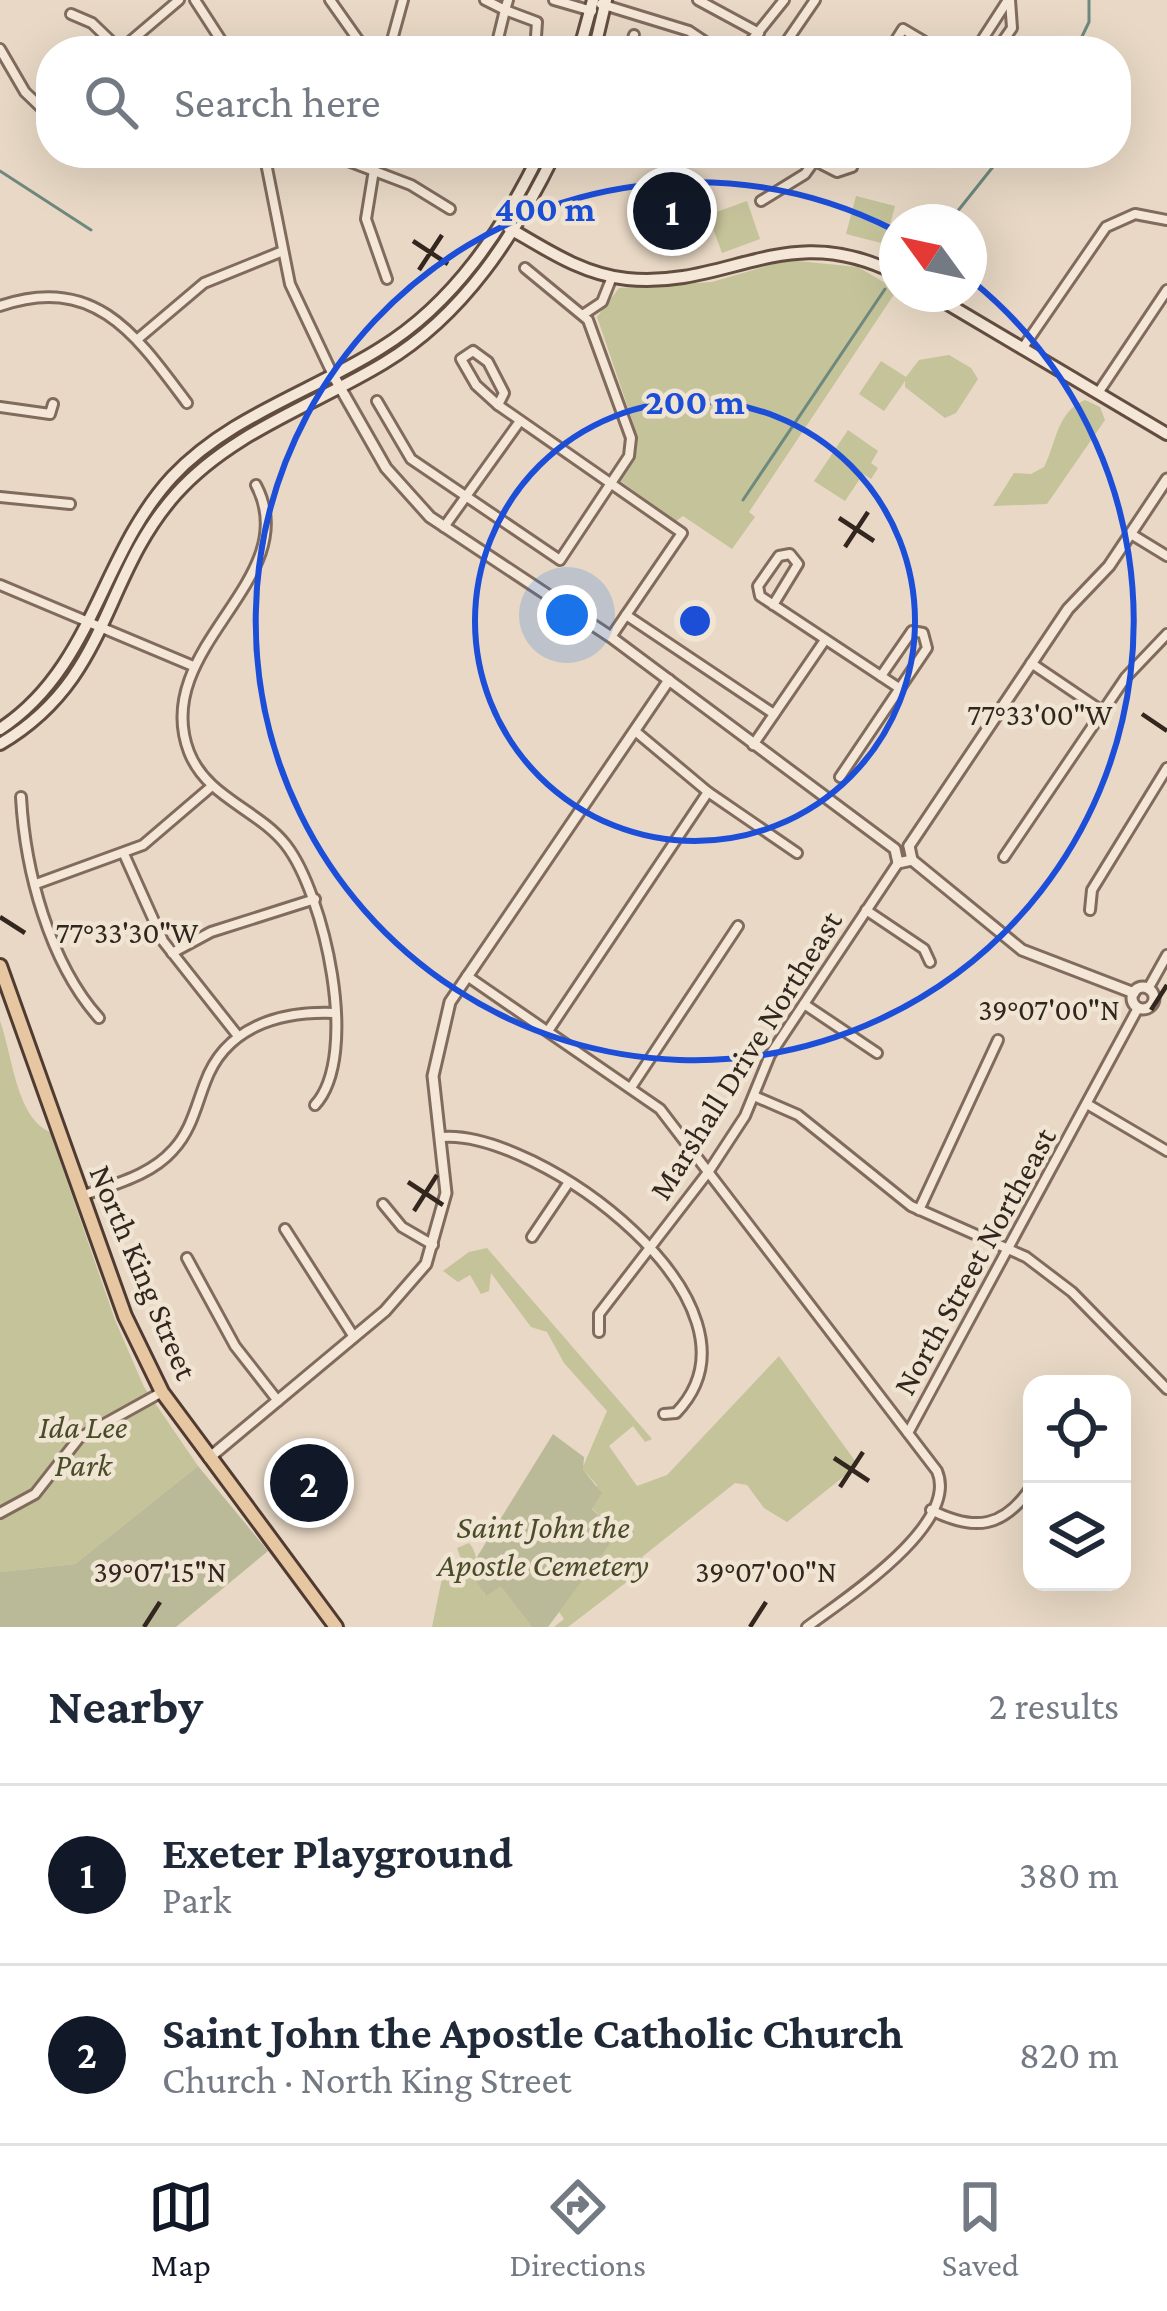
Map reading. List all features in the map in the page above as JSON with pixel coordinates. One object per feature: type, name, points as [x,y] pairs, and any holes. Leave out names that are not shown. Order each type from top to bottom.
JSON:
[{"type":"main road","points":[[585,36],[598,4]]},
{"type":"main road","points":[[595,36],[598,4]]},
{"type":"main road","points":[[0,743],[55,701],[105,627],[140,545],[179,490],[226,450],[337,381],[434,308],[501,223],[532,168]]},
{"type":"main road","points":[[0,729],[51,685],[92,621],[131,532],[176,473],[222,435],[400,353],[445,317],[513,230],[547,168]]},
{"type":"main road","points":[[501,223],[561,259],[612,277],[664,280],[748,258],[808,251],[879,266]]},
{"type":"main road","points":[[960,312],[1167,434]]},
{"type":"main road","name":"North King Street","points":[[0,967],[125,1316],[161,1392],[331,1625]]},
{"type":"street","points":[[136,36],[179,0]]},
{"type":"street","points":[[195,0],[218,36]]},
{"type":"street","points":[[330,0],[351,36]]},
{"type":"street","points":[[393,36],[403,0]]},
{"type":"street","points":[[485,0],[537,22],[536,36]]},
{"type":"street","points":[[554,0],[598,4],[696,36]]},
{"type":"street","points":[[698,0],[759,33]]},
{"type":"street","points":[[756,36],[784,0]]},
{"type":"street","points":[[791,36],[815,0]]},
{"type":"street","points":[[985,36],[1010,0]]},
{"type":"street","points":[[1006,36],[1012,28],[1010,0]]},
{"type":"street","points":[[499,36],[506,5]]},
{"type":"street","points":[[71,14],[92,23],[105,36]]},
{"type":"street","points":[[0,49],[36,103]]},
{"type":"street","points":[[268,168],[296,299],[395,481],[443,528],[611,637],[895,849],[898,862],[912,860]]},
{"type":"street","points":[[368,168],[450,209]]},
{"type":"street","points":[[761,201],[809,168]]},
{"type":"street","points":[[374,170],[366,219],[388,279]]},
{"type":"street","points":[[1022,350],[1106,227],[1135,214],[1167,220]]},
{"type":"street","points":[[139,338],[204,284],[283,251]]},
{"type":"street","points":[[377,401],[411,459],[560,560],[628,455],[631,438],[599,342],[584,314],[525,268]]},
{"type":"street","points":[[584,314],[602,302],[612,277]]},
{"type":"street","points":[[1098,393],[1167,290]]},
{"type":"street","points":[[0,306],[35,298],[72,300],[106,313],[139,338],[187,403]]},
{"type":"street","points":[[498,405],[504,393],[498,375],[473,351],[465,352],[461,359],[468,373],[498,405],[682,533],[611,637]]},
{"type":"street","points":[[0,406],[50,414],[53,404]]},
{"type":"street","points":[[443,528],[520,421]]},
{"type":"street","points":[[895,849],[909,846],[1031,663],[1131,534],[1167,479]]},
{"type":"street","points":[[256,485],[268,520],[264,548],[194,666],[183,698],[184,735],[193,761],[212,786],[284,842],[315,899],[334,1013],[328,1083],[315,1105]]},
{"type":"street","points":[[0,496],[70,504]]},
{"type":"street","points":[[1131,534],[1167,556]]},
{"type":"street","points":[[773,604],[798,564],[790,554],[779,556],[758,586],[760,596],[899,688]]},
{"type":"street","points":[[0,585],[194,666]]},
{"type":"street","points":[[626,615],[774,714]]},
{"type":"street","points":[[840,777],[927,647],[923,633],[912,631],[881,676]]},
{"type":"street","points":[[1004,857],[1102,711],[1139,661],[1167,634]]},
{"type":"street","points":[[753,746],[825,640]]},
{"type":"street","points":[[1031,663],[1102,711]]},
{"type":"street","points":[[209,1458],[409,1288],[435,1246],[446,1193],[434,1061],[444,1018],[465,975],[669,680]]},
{"type":"street","points":[[635,731],[708,792],[797,853]]},
{"type":"street","points":[[1090,910],[1092,890],[1167,768]]},
{"type":"street","points":[[36,884],[124,854],[174,823],[212,786]]},
{"type":"street","points":[[548,1031],[708,792]]},
{"type":"street","points":[[21,797],[36,884],[65,967],[99,1018]]},
{"type":"street","points":[[909,846],[912,860],[1022,950],[1134,993],[1148,989],[1167,955]]},
{"type":"street","points":[[124,854],[172,953],[238,1036]]},
{"type":"street","name":"Marshall Drive Northeast","points":[[599,1332],[599,1314],[709,1171],[754,1096],[770,1054],[898,862]]},
{"type":"street","points":[[172,953],[211,932],[315,899]]},
{"type":"street","points":[[866,910],[924,950],[930,962]]},
{"type":"street","points":[[632,1086],[738,926]]},
{"type":"street","points":[[465,975],[660,1109],[908,1433]]},
{"type":"street","points":[[1148,989],[1153,1003],[1165,1011]]},
{"type":"street","points":[[1134,993],[1138,1008],[1153,1003]]},
{"type":"street","points":[[804,1004],[878,1053]]},
{"type":"street","name":"North Street Northeast","points":[[931,1510],[940,1477],[908,1433],[1138,1008]]},
{"type":"street","points":[[81,1197],[142,1174],[170,1154],[189,1126],[214,1063],[238,1036],[279,1016],[334,1013]]},
{"type":"street","points":[[919,1210],[998,1040]]},
{"type":"street","points":[[754,1096],[798,1115],[873,1179],[919,1210],[1010,1247],[1072,1292],[1167,1389]]},
{"type":"street","points":[[1087,1104],[1167,1150]]},
{"type":"street","points":[[441,1137],[496,1142],[627,1225],[650,1248],[694,1307],[705,1342],[695,1390],[676,1413],[664,1414]]},
{"type":"street","points":[[532,1237],[567,1185]]},
{"type":"street","points":[[383,1204],[402,1227],[435,1246]]},
{"type":"street","points":[[285,1229],[354,1337]]},
{"type":"street","points":[[187,1258],[235,1346],[278,1401]]},
{"type":"street","points":[[0,1514],[35,1494],[86,1433],[161,1392]]},
{"type":"street","points":[[808,1627],[895,1560],[931,1510],[959,1523],[986,1526],[1010,1514],[1023,1497]]},
{"type":"green space","points":[[856,196],[887,204],[879,204],[879,242],[846,234]]},
{"type":"green space","points":[[747,201],[760,239],[722,253],[708,215]]},
{"type":"green space","points":[[787,260],[858,267],[879,279],[882,312],[749,512],[755,517],[732,549],[683,516],[676,521],[619,480],[636,454],[638,437],[597,317],[619,288],[712,282]]},
{"type":"green space","points":[[949,355],[971,368],[978,379],[956,413],[945,418],[905,387],[905,381],[884,411],[859,394],[881,361],[906,377],[919,360]]},
{"type":"green space","points":[[1085,400],[1100,407],[1105,420],[1047,504],[993,506],[1014,473],[1031,474],[1044,467],[1062,421]]},
{"type":"green space","points":[[848,430],[878,451],[871,463],[878,468],[871,479],[863,474],[845,501],[814,481]]},
{"type":"green space","name":"Ida Lee Park","points":[[0,1021],[23,1100],[50,1132],[115,1320],[144,1387],[198,1466],[75,1564],[0,1572]]},
{"type":"green space","points":[[487,1248],[652,1439],[645,1442],[633,1426],[609,1446],[637,1486],[667,1475],[779,1356],[858,1465],[787,1522],[764,1508],[747,1485],[735,1483],[642,1557],[645,1568],[568,1627],[554,1627],[564,1619],[559,1612],[616,1534],[592,1508],[597,1485],[582,1469],[607,1411],[564,1363],[547,1332],[531,1327],[491,1273],[489,1291],[481,1294],[470,1275],[458,1282],[443,1271],[469,1252]]},
{"type":"green space","name":"Saint John the Apostle Cemetery","points":[[553,1434],[584,1457],[583,1470],[602,1493],[592,1509],[617,1534],[548,1627],[532,1627],[501,1586],[486,1596],[475,1579],[477,1557]]},
{"type":"green space","points":[[198,1466],[268,1551],[176,1627],[0,1627],[0,1572],[75,1564]]},
{"type":"green space","points":[[469,1543],[485,1595],[501,1585],[532,1627],[432,1627],[444,1569],[461,1559],[457,1548]]},
{"type":"waterway","points":[[1082,36],[1089,22],[1089,0]]},
{"type":"waterway","points":[[963,204],[992,168]]},
{"type":"waterway","points":[[0,171],[91,230]]},
{"type":"waterway","points":[[743,500],[879,298]]},
{"type":"place","name":"Exeter Playground","points":[[672,211]]},
{"type":"place","name":"Saint John the Apostle Catholic Church","points":[[309,1483]]}]
